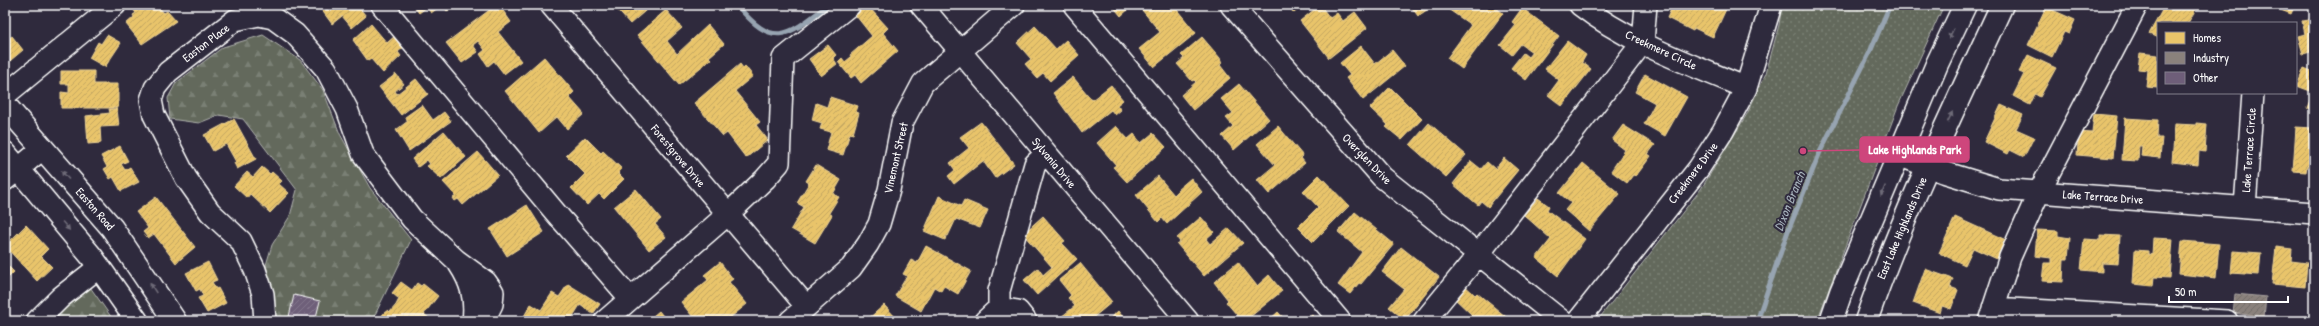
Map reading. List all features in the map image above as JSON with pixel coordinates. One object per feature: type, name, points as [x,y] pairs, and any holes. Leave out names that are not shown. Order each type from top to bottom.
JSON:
[{"type":"main road","points":[[1831,321],[1898,155],[1937,64],[1965,5]]},
{"type":"main road","name":"East Lake Highlands Drive","points":[[1866,321],[1879,283],[1928,166],[2002,5]]},
{"type":"main road","name":"Easton Road","points":[[5,105],[112,228],[174,321]]},
{"type":"main road","points":[[9,167],[99,267],[138,321]]},
{"type":"street","points":[[5,95],[115,5]]},
{"type":"street","points":[[382,5],[554,212],[630,298]]},
{"type":"street","name":"Forestgrove Drive","points":[[551,5],[726,214],[806,306]]},
{"type":"street","points":[[605,321],[765,180],[778,163],[781,138],[783,59],[850,5]]},
{"type":"street","name":"Sylvania Drive","points":[[921,5],[959,52],[1188,321]]},
{"type":"street","name":"Vinemont Street","points":[[790,321],[851,268],[868,244],[879,224],[889,190],[902,123],[923,83],[1014,5]]},
{"type":"street","points":[[1074,5],[1340,321]]},
{"type":"street","name":"Overglen Drive","points":[[1231,5],[1382,177],[1562,321]]},
{"type":"street","name":"Creekmere Circle","points":[[1580,5],[1613,27],[1642,42],[1746,88]]},
{"type":"street","points":[[1424,321],[1478,255],[1642,42],[1646,5]]},
{"type":"street","name":"Creekmere Drive","points":[[1578,321],[1698,168],[1724,132],[1746,88],[1771,5]]},
{"type":"street","points":[[2137,5],[2039,192],[2010,257],[1991,314],[2227,321]]},
{"type":"street","name":"Easton Place","points":[[265,321],[263,294],[255,270],[240,241],[210,212],[186,178],[154,115],[152,100],[155,88],[168,72],[235,20],[259,15],[273,18],[295,34],[326,69],[347,109],[363,154],[412,218],[456,260],[486,282],[493,292],[492,304],[487,314],[479,321]]},
{"type":"street","name":"Lake Terrace Circle","points":[[2245,207],[2253,94]]},
{"type":"street","points":[[9,167],[42,149]]},
{"type":"street","points":[[1026,321],[1018,311],[992,315],[1035,164],[1046,154]]},
{"type":"street","name":"Lake Terrace Drive","points":[[1898,155],[1999,189],[2314,212]]},
{"type":"street","name":"Easton Place","points":[[456,260],[469,279],[472,289],[475,306],[473,321]]},
{"type":"street","points":[[38,321],[61,297],[99,267]]},
{"type":"green space","points":[[1782,5],[1944,5],[1898,106],[1817,321],[1597,321],[1701,189],[1747,114],[1766,73],[1779,25]]},
{"type":"green space","points":[[263,35],[300,60],[323,90],[340,134],[370,188],[411,240],[372,321],[275,321],[274,295],[266,265],[272,245],[290,216],[297,190],[243,119],[219,115],[199,123],[170,119],[168,98],[176,83],[223,47]]},
{"type":"green space","points":[[90,287],[114,321],[52,321]]},
{"type":"building: Homes","points":[[5,5],[10,11],[5,15]]},
{"type":"building: Homes","points":[[130,5],[157,5],[164,13],[167,11],[176,21],[142,44],[126,24],[134,17],[133,15],[136,13]]},
{"type":"building: Homes","points":[[318,5],[357,5],[366,16],[352,28],[342,16],[332,24]]},
{"type":"building: Homes","points":[[413,5],[442,5],[431,13],[427,7],[419,13]]},
{"type":"building: Homes","points":[[443,5],[455,5],[447,11]]},
{"type":"building: Homes","points":[[496,5],[499,5],[511,22],[498,32],[521,61],[504,74],[494,61],[488,66],[480,54],[485,50],[478,41],[473,45],[478,52],[462,63],[446,43]]},
{"type":"building: Homes","points":[[613,5],[652,5],[630,24]]},
{"type":"building: Homes","points":[[862,5],[867,5],[888,28],[883,33],[898,51],[861,83],[855,75],[851,78],[838,62],[842,58],[845,62],[851,57],[850,55],[872,36],[853,12]]},
{"type":"building: Homes","points":[[1112,5],[1133,5],[1121,16]]},
{"type":"building: Homes","points":[[1149,5],[1173,5],[1196,33],[1154,67],[1139,49],[1160,32],[1142,10]]},
{"type":"building: Homes","points":[[1287,5],[1303,5],[1294,13]]},
{"type":"building: Homes","points":[[1320,5],[1330,18],[1337,13],[1343,21],[1355,12],[1367,28],[1329,58],[1300,21]]},
{"type":"building: Homes","points":[[1410,5],[1434,5],[1418,16]]},
{"type":"building: Homes","points":[[1451,5],[1492,5],[1503,13],[1462,69],[1447,58],[1471,25],[1448,9]]},
{"type":"building: Homes","points":[[1673,5],[1687,7],[1688,5],[1728,5],[1713,37],[1694,28],[1693,31],[1667,18]]},
{"type":"building: Homes","points":[[2165,5],[2197,7],[2189,22],[2157,22],[2157,38],[2149,34]]},
{"type":"building: Homes","points":[[2273,5],[2295,5],[2291,14],[2273,7]]},
{"type":"building: Homes","points":[[2046,7],[2075,20],[2069,34],[2064,32],[2052,57],[2028,45]]},
{"type":"building: Homes","points":[[1522,8],[1559,36],[1526,80],[1511,68],[1523,53],[1528,57],[1532,52],[1521,44],[1512,55],[1500,45],[1516,25],[1512,22]]},
{"type":"building: Homes","points":[[666,10],[682,28],[667,41],[677,54],[708,25],[724,44],[709,57],[711,59],[679,85],[637,35]]},
{"type":"building: Homes","points":[[2314,19],[2314,51],[2303,54],[2298,36],[2305,34],[2302,21]]},
{"type":"building: Homes","points":[[371,24],[387,43],[396,35],[405,46],[398,52],[401,56],[383,73],[371,59],[368,61],[353,40]]},
{"type":"building: Homes","points":[[1035,26],[1056,49],[1066,40],[1079,55],[1050,81],[1043,73],[1037,78],[1025,64],[1031,59],[1017,43]]},
{"type":"building: Homes","points":[[107,35],[121,43],[105,67],[89,58],[98,42],[101,44]]},
{"type":"building: Homes","points":[[12,36],[23,50],[5,65],[5,41]]},
{"type":"building: Homes","points":[[1202,37],[1220,58],[1222,63],[1220,65],[1230,78],[1193,110],[1181,95],[1196,82],[1194,80],[1192,81],[1177,64],[1184,58],[1181,55]]},
{"type":"building: Homes","points":[[1567,41],[1586,55],[1582,62],[1591,69],[1562,106],[1548,95],[1559,80],[1545,69]]},
{"type":"building: Homes","points":[[828,45],[836,55],[833,58],[837,64],[821,76],[809,59]]},
{"type":"building: Homes","points":[[1361,46],[1375,64],[1392,50],[1405,66],[1363,100],[1346,78],[1350,75],[1340,63]]},
{"type":"building: Homes","points":[[2140,53],[2157,55],[2157,88],[2146,87],[2148,70],[2138,69]]},
{"type":"building: Homes","points":[[2028,55],[2056,68],[2040,97],[2035,94],[2030,105],[2013,96],[2024,74],[2019,72]]},
{"type":"building: Homes","points":[[544,57],[574,92],[569,97],[584,114],[567,129],[557,117],[539,133],[505,91]]},
{"type":"building: Homes","points":[[740,64],[743,68],[745,66],[753,76],[735,91],[760,122],[756,125],[768,140],[746,158],[727,133],[723,136],[694,103]]},
{"type":"building: Homes","points":[[2304,68],[2314,72],[2314,110],[2307,108],[2313,92],[2297,86]]},
{"type":"building: Homes","points":[[61,71],[94,71],[94,84],[118,84],[118,108],[61,108],[61,92],[69,93],[69,84],[61,84]]},
{"type":"building: Homes","points":[[396,74],[404,84],[395,91],[397,94],[416,79],[428,94],[401,115],[379,87]]},
{"type":"building: Homes","points":[[1645,74],[1687,97],[1665,136],[1644,124],[1655,103],[1635,92]]},
{"type":"building: Homes","points":[[1073,77],[1092,100],[1111,85],[1123,100],[1117,105],[1121,110],[1115,115],[1111,110],[1082,133],[1053,93]]},
{"type":"building: Homes","points":[[1239,84],[1269,119],[1234,150],[1222,136],[1233,126],[1226,118],[1233,113],[1221,99]]},
{"type":"building: Homes","points":[[1390,87],[1422,119],[1402,140],[1386,127],[1388,125],[1370,108]]},
{"type":"building: Homes","points":[[830,97],[858,106],[856,112],[859,113],[853,134],[850,133],[843,155],[826,150],[831,132],[820,129],[822,123],[812,120],[816,103],[827,107]]},
{"type":"building: Homes","points":[[422,105],[433,120],[444,112],[451,121],[409,151],[396,130],[408,121],[405,117]]},
{"type":"building: Homes","points":[[2001,105],[2023,115],[2016,129],[2034,137],[2024,157],[2010,150],[2008,154],[1984,142]]},
{"type":"building: Homes","points":[[109,109],[117,109],[119,126],[100,127],[101,143],[88,144],[86,116],[110,113]]},
{"type":"building: Homes","points":[[2094,114],[2117,116],[2113,158],[2077,155],[2079,132],[2092,133]]},
{"type":"building: Homes","points":[[2125,118],[2158,120],[2157,138],[2162,138],[2160,158],[2141,156],[2142,146],[2139,146],[2138,161],[2122,160]]},
{"type":"building: Homes","points":[[234,119],[256,159],[237,169],[234,163],[236,162],[226,144],[213,151],[204,135]]},
{"type":"building: Homes","points":[[981,122],[1014,164],[995,178],[983,161],[954,184],[948,176],[955,170],[950,163],[969,148],[960,137]]},
{"type":"building: Homes","points":[[1429,123],[1466,155],[1446,177],[1410,145]]},
{"type":"building: Homes","points":[[2196,123],[2207,124],[2205,152],[2199,151],[2198,165],[2172,162],[2175,124],[2196,125]]},
{"type":"building: Homes","points":[[1623,125],[1655,145],[1648,154],[1651,156],[1636,176],[1633,175],[1627,183],[1611,171],[1625,150],[1612,140]]},
{"type":"building: Homes","points":[[1116,126],[1128,139],[1134,134],[1141,143],[1153,133],[1166,147],[1127,182],[1113,167],[1116,165],[1097,143]]},
{"type":"building: Homes","points":[[1278,126],[1303,156],[1301,158],[1305,163],[1269,194],[1257,180],[1275,165],[1257,144]]},
{"type":"building: Homes","points":[[2296,127],[2313,128],[2314,166],[2307,166],[2306,172],[2293,171]]},
{"type":"building: Homes","points":[[444,131],[466,157],[441,179],[427,166],[430,164],[427,160],[418,167],[412,159]]},
{"type":"building: Homes","points":[[585,137],[601,153],[603,151],[622,169],[618,173],[624,179],[604,199],[599,194],[587,205],[571,188],[585,174],[566,155]]},
{"type":"building: Homes","points":[[120,146],[128,161],[121,164],[125,170],[130,167],[139,182],[121,191],[113,177],[110,179],[104,169],[107,167],[101,156]]},
{"type":"building: Homes","points":[[478,152],[498,175],[463,205],[458,199],[455,201],[453,198],[456,196],[443,182]]},
{"type":"building: Homes","points":[[1504,158],[1518,170],[1488,207],[1481,201],[1478,205],[1453,184],[1471,161],[1481,169],[1487,162],[1495,169]]},
{"type":"building: Homes","points":[[1583,163],[1620,194],[1589,231],[1565,210],[1571,203],[1559,193]]},
{"type":"building: Homes","points":[[816,165],[841,180],[833,194],[839,197],[829,213],[832,215],[815,243],[791,229],[804,207],[797,203],[809,183],[806,181]]},
{"type":"building: Homes","points":[[262,167],[270,174],[272,172],[282,181],[279,184],[289,193],[270,213],[250,194],[247,198],[234,186],[247,172],[253,177]]},
{"type":"building: Homes","points":[[1319,175],[1349,206],[1313,242],[1298,227],[1318,207],[1303,191]]},
{"type":"building: Homes","points":[[1158,176],[1174,195],[1178,191],[1177,190],[1191,178],[1202,192],[1167,224],[1162,218],[1158,222],[1136,195]]},
{"type":"building: Homes","points":[[636,189],[661,219],[655,224],[666,237],[649,250],[614,207]]},
{"type":"building: Homes","points":[[939,196],[961,206],[964,200],[988,210],[980,228],[956,219],[945,240],[924,231]]},
{"type":"building: Homes","points":[[156,197],[195,247],[176,263],[154,234],[148,238],[143,232],[148,228],[136,212]]},
{"type":"building: Homes","points":[[1538,198],[1549,206],[1547,210],[1585,239],[1558,276],[1536,258],[1551,239],[1524,215]]},
{"type":"building: Homes","points":[[527,205],[544,232],[507,256],[490,229]]},
{"type":"building: Homes","points":[[1355,212],[1394,244],[1361,284],[1359,283],[1350,294],[1338,285],[1362,252],[1338,232]]},
{"type":"building: Homes","points":[[1043,216],[1065,241],[1062,243],[1077,259],[1037,295],[1024,280],[1038,268],[1043,275],[1052,267],[1023,234]]},
{"type":"building: Homes","points":[[1201,217],[1214,232],[1206,239],[1210,244],[1229,228],[1243,243],[1204,276],[1177,244],[1180,242],[1177,238]]},
{"type":"building: Homes","points":[[1955,217],[2006,240],[1997,259],[1973,248],[1965,265],[1939,253]]},
{"type":"building: Homes","points":[[26,225],[48,249],[41,256],[52,267],[37,281],[5,246]]},
{"type":"building: Homes","points":[[2037,230],[2058,231],[2058,236],[2070,238],[2068,259],[2064,259],[2063,282],[2042,281],[2044,263],[2051,263],[2051,258],[2035,256]]},
{"type":"building: Homes","points":[[2100,235],[2120,236],[2118,264],[2102,263],[2102,272],[2081,270],[2084,239],[2100,240]]},
{"type":"building: Homes","points":[[2153,238],[2173,239],[2170,278],[2154,277],[2153,286],[2133,284],[2135,250],[2148,251],[2148,254],[2152,255]]},
{"type":"building: Homes","points":[[2182,241],[2219,244],[2216,278],[2179,274]]},
{"type":"building: Homes","points":[[926,246],[971,271],[958,294],[944,286],[941,291],[934,287],[921,311],[895,296],[907,276],[903,274],[911,260],[917,263]]},
{"type":"building: Homes","points":[[1401,247],[1439,277],[1405,320],[1389,307],[1404,289],[1382,272]]},
{"type":"building: Homes","points":[[2276,247],[2292,249],[2291,261],[2307,263],[2305,287],[2272,284]]},
{"type":"building: Homes","points":[[2233,251],[2261,253],[2259,275],[2231,273]]},
{"type":"building: Homes","points":[[208,262],[217,280],[212,282],[216,289],[218,288],[226,303],[207,313],[198,298],[203,296],[200,289],[196,291],[186,273]]},
{"type":"building: Homes","points":[[720,262],[733,279],[729,282],[747,304],[731,317],[731,321],[696,321],[681,302],[708,280],[704,275]]},
{"type":"building: Homes","points":[[1238,262],[1257,286],[1269,275],[1282,291],[1245,321],[1242,321],[1226,302],[1228,300],[1214,282]]},
{"type":"building: Homes","points":[[5,263],[14,272],[5,281]]},
{"type":"building: Homes","points":[[1080,263],[1112,302],[1089,321],[1064,321],[1061,317],[1075,306],[1068,298],[1071,295],[1059,280]]},
{"type":"building: Homes","points":[[1925,269],[1953,279],[1950,287],[1958,290],[1951,309],[1942,306],[1940,313],[1913,303]]},
{"type":"building: Homes","points":[[401,282],[412,290],[417,283],[421,286],[423,284],[438,296],[424,314],[430,319],[428,321],[378,321],[384,313],[388,310],[390,312],[396,305],[399,299],[392,293]]},
{"type":"building: Homes","points":[[1462,283],[1475,295],[1477,293],[1511,321],[1467,321],[1472,315],[1452,296]]},
{"type":"building: Homes","points":[[568,284],[600,304],[593,314],[580,305],[570,321],[527,321],[523,318],[531,304],[541,310],[552,293],[559,297]]},
{"type":"building: Homes","points":[[884,305],[899,321],[866,321]]},
{"type":"building: Homes","points":[[659,311],[667,321],[647,321]]},
{"type":"building: Homes","points":[[1118,311],[1126,321],[1107,321]]},
{"type":"building: Homes","points":[[1278,312],[1286,321],[1268,321]]},
{"type":"building: Homes","points":[[1312,315],[1317,321],[1305,321]]},
{"type":"building: Industry","points":[[2235,294],[2266,297],[2264,317],[2233,313]]},
{"type":"building: Other","points":[[294,295],[320,301],[315,321],[288,321]]},
{"type":"waterway","points":[[737,5],[761,28],[772,33],[781,34],[802,24],[828,5]]},
{"type":"waterway","name":"Dixon Branch","points":[[1757,321],[1788,231],[1820,152],[1870,52],[1890,5]]},
{"type":"place","name":"Lake Highlands Park","points":[[1803,151]]}]
